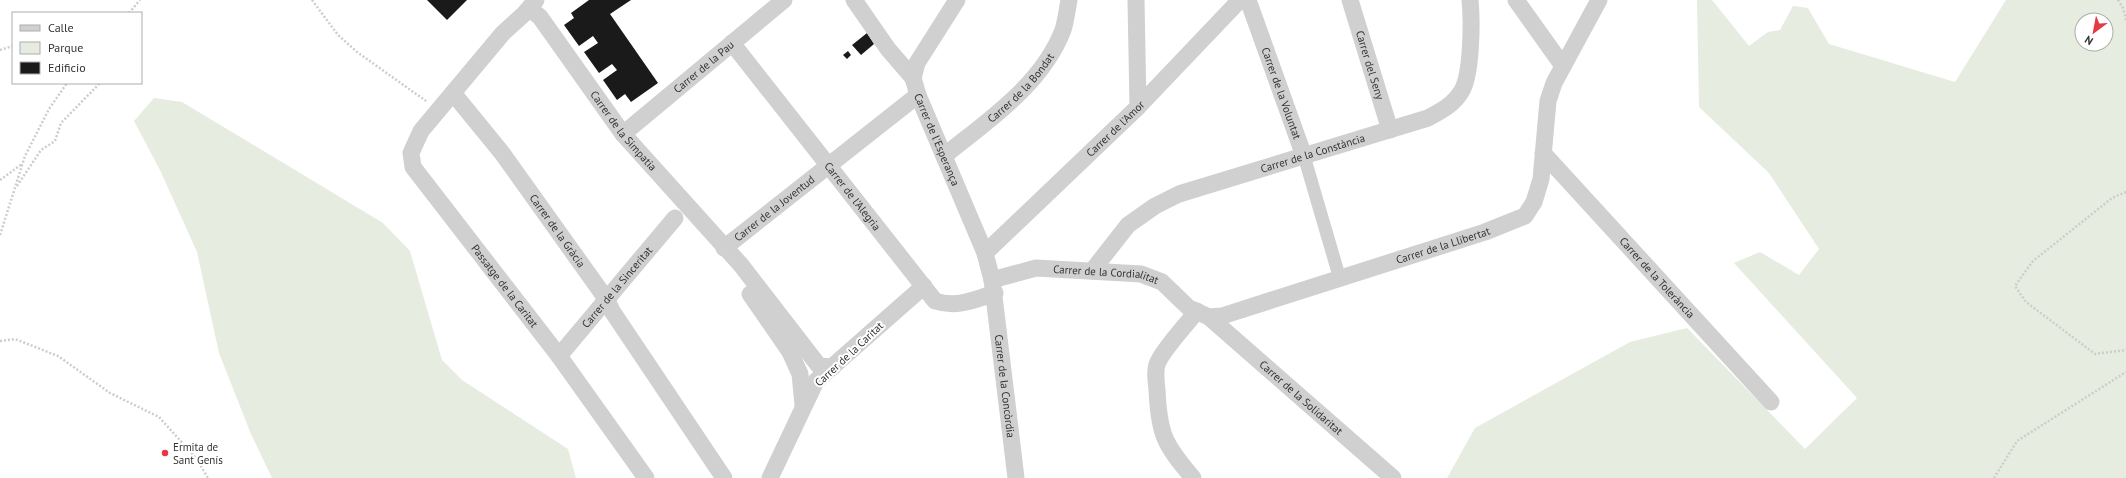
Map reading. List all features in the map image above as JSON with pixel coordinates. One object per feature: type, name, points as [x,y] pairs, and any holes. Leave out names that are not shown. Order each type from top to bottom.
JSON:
[{"type":"street","name":"Carrer de la Pau","points":[[623,134],[784,0]]},
{"type":"street","name":"Carrer de l'Esperança","points":[[854,0],[888,49],[914,78],[918,95],[985,253],[994,286]]},
{"type":"street","name":"Carrer de la Bondat","points":[[944,156],[1005,106],[1036,75],[1063,30],[1069,0]]},
{"type":"street","points":[[1136,0],[1138,107]]},
{"type":"street","name":"Carrer de l'Amor","points":[[985,253],[1138,107],[1240,0]]},
{"type":"street","name":"Carrer de la Voluntat","points":[[1248,0],[1304,156],[1340,279]]},
{"type":"street","name":"Carrer del Seny","points":[[1350,0],[1390,130]]},
{"type":"street","name":"Carrer de la Constància","points":[[1092,271],[1128,225],[1155,206],[1180,194],[1428,118],[1447,108],[1462,91],[1468,70],[1471,14],[1470,0]]},
{"type":"street","points":[[1516,0],[1563,66]]},
{"type":"street","name":"Carrer de la Llibertat","points":[[1203,314],[1222,316],[1485,232],[1525,216],[1534,202],[1541,179],[1548,102],[1554,83],[1599,0]]},
{"type":"street","points":[[914,78],[917,63],[956,1]]},
{"type":"street","points":[[453,93],[503,33],[533,4]]},
{"type":"street","name":"Carrer de la Simpatia","points":[[533,4],[540,17],[623,134],[676,191],[761,290],[819,366],[833,367]]},
{"type":"street","name":"Carrer de l'Alegria","points":[[732,43],[935,301],[946,304],[959,304],[994,286]]},
{"type":"street","name":"Passatge de la Caritat","points":[[453,93],[421,131],[410,152],[413,167],[559,356],[646,478]]},
{"type":"street","name":"Carrer de la Gràcia","points":[[453,93],[502,153],[607,300],[612,311],[724,478]]},
{"type":"street","name":"Carrer de la Joventud","points":[[724,248],[918,95]]},
{"type":"street","name":"Carrer de la Tolerància","points":[[1543,153],[1771,402]]},
{"type":"street","name":"Carrer de la Sinceritat","points":[[559,356],[675,218]]},
{"type":"street","name":"Carrer de la Simpatia","points":[[724,248],[738,277],[790,352],[800,374],[803,405]]},
{"type":"street","name":"Carrer de la Cordialitat","points":[[994,286],[1036,268],[1141,274],[1162,282],[1190,308],[1203,314]]},
{"type":"street","name":"Carrer de la Caritat","points":[[770,478],[803,405],[816,381],[924,286]]},
{"type":"street","name":"Carrer de la Concòrdia","points":[[994,286],[1016,478]]},
{"type":"street","points":[[1192,478],[1175,457],[1158,422],[1155,372],[1158,360],[1203,314]]},
{"type":"street","name":"Carrer de la Solidaritat","points":[[1203,314],[1393,478]]},
{"type":"path","points":[[130,12],[140,0]]},
{"type":"path","points":[[312,0],[338,35],[357,52],[440,110]]},
{"type":"path","points":[[2118,0],[2123,8],[2126,20]]},
{"type":"path","points":[[0,50],[12,46]]},
{"type":"path","points":[[0,235],[22,164],[49,109],[66,84]]},
{"type":"path","points":[[14,190],[41,150],[56,141],[61,123],[99,84]]},
{"type":"path","points":[[0,180],[22,164]]},
{"type":"path","points":[[2126,192],[2112,198],[2033,261],[2015,286],[2026,302],[2095,354],[2126,350]]},
{"type":"path","points":[[0,341],[15,339],[58,356],[110,393],[159,417],[196,458],[208,478]]},
{"type":"path","points":[[1994,478],[2017,441],[2126,372]]},
{"type":"green space","points":[[1697,0],[1712,0],[1749,46],[1768,32],[1780,30],[1793,6],[1808,8],[1829,44],[1955,82],[2006,0],[2126,0],[2126,478],[1447,478],[1475,428],[1630,342],[1687,328],[1805,449],[1857,398],[1734,263],[1760,252],[1799,275],[1819,249],[1769,173],[1699,107]]},
{"type":"green space","points":[[154,98],[182,102],[383,223],[410,251],[442,360],[462,380],[568,449],[576,478],[272,478],[251,434],[219,353],[197,252],[160,170],[134,121]]},
{"type":"building","points":[[427,0],[467,0],[447,20]]},
{"type":"building","points":[[589,0],[631,0],[610,14],[658,83],[631,102],[625,94],[617,100],[603,80],[617,70],[612,64],[599,73],[584,52],[598,43],[593,36],[579,46],[564,25],[574,18],[571,13]]},
{"type":"building","points":[[867,33],[874,44],[861,55],[852,45]]},
{"type":"building","points":[[848,51],[851,55],[847,59],[843,55]]},
{"type":"place","name":"Ermita de Sant Genís","points":[[165,453]]}]
